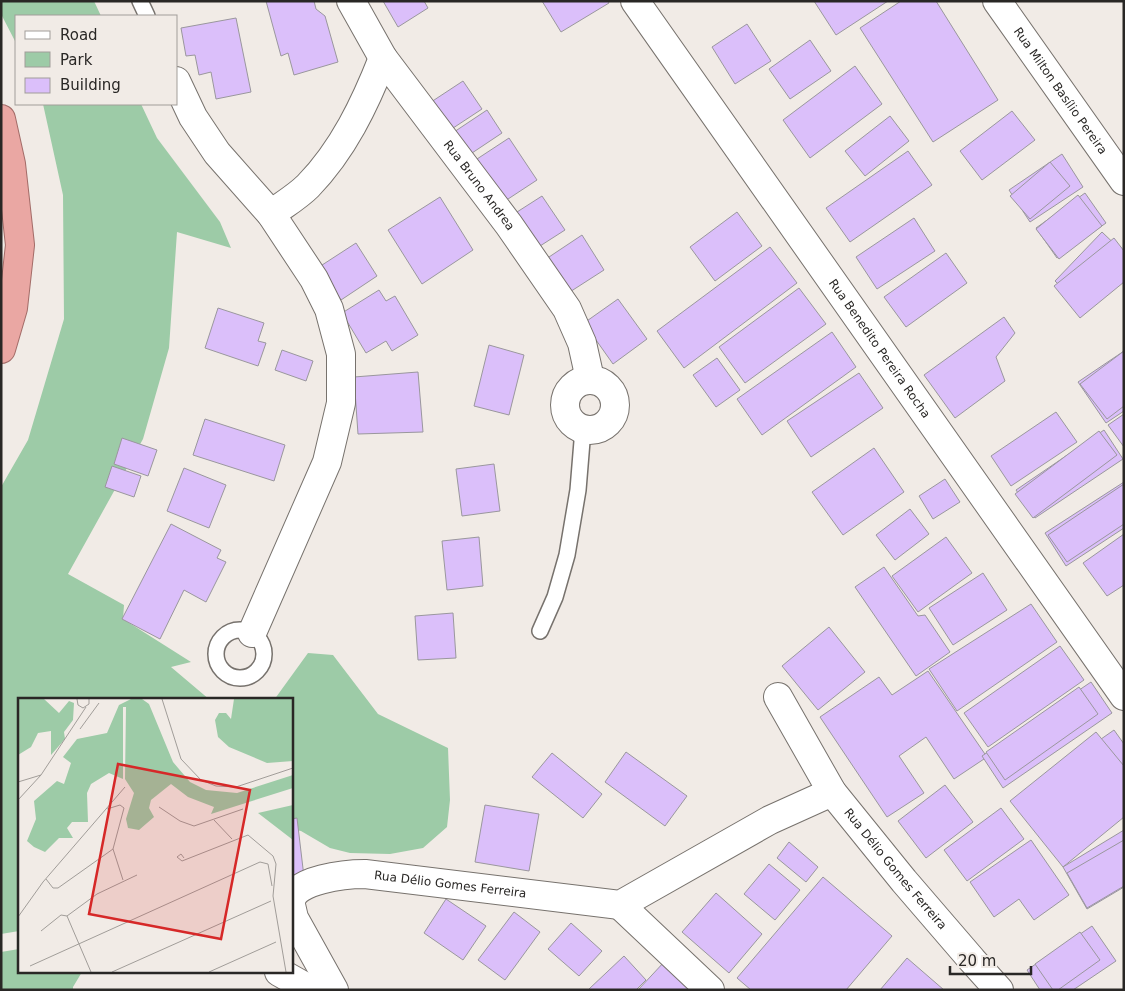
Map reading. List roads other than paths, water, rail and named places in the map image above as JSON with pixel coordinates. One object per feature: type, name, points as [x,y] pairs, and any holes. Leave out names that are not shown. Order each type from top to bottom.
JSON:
[{"type":"highway","points":[[1,119],[11,164],[20,245],[13,308],[1,349]]},
{"type":"street","name":"Rua Bruno Andrea","points":[[351,1],[383,58],[509,225],[567,309],[582,344],[590,379]]},
{"type":"street","name":"Rua Benedito Pereira Rocha","points":[[634,1],[1124,696]]},
{"type":"street","name":"Rua Milton Basílio Pereira","points":[[997,1],[1124,181]]},
{"type":"street","points":[[271,214],[306,187],[326,166],[355,120],[369,93],[383,58]]},
{"type":"street","points":[[178,85],[193,117],[217,153],[271,214],[314,279],[329,309],[341,354],[341,403],[327,462],[252,633]]},
{"type":"street","points":[[590,379],[603,383],[608,387],[612,392],[616,406],[612,418],[603,428],[590,431],[576,427],[567,418],[564,405],[568,392],[578,382],[590,379]]},
{"type":"street","name":"Rua Délio Gomes Ferreira","points":[[778,697],[832,792],[904,881],[999,990]]},
{"type":"street","points":[[710,990],[620,905],[770,820],[832,792]]},
{"type":"street","name":"Rua Délio Gomes Ferreira","points":[[292,897],[298,889],[307,884],[350,874],[365,874],[620,905]]},
{"type":"street","name":"Rua Délio Gomes Ferreira","points":[[292,908],[294,918],[334,990]]},
{"type":"street","points":[[283,974],[311,990]]},
{"type":"lane","points":[[140,1],[147,15]]},
{"type":"lane","points":[[540,631],[555,597],[567,555],[578,490],[583,429]]}]
